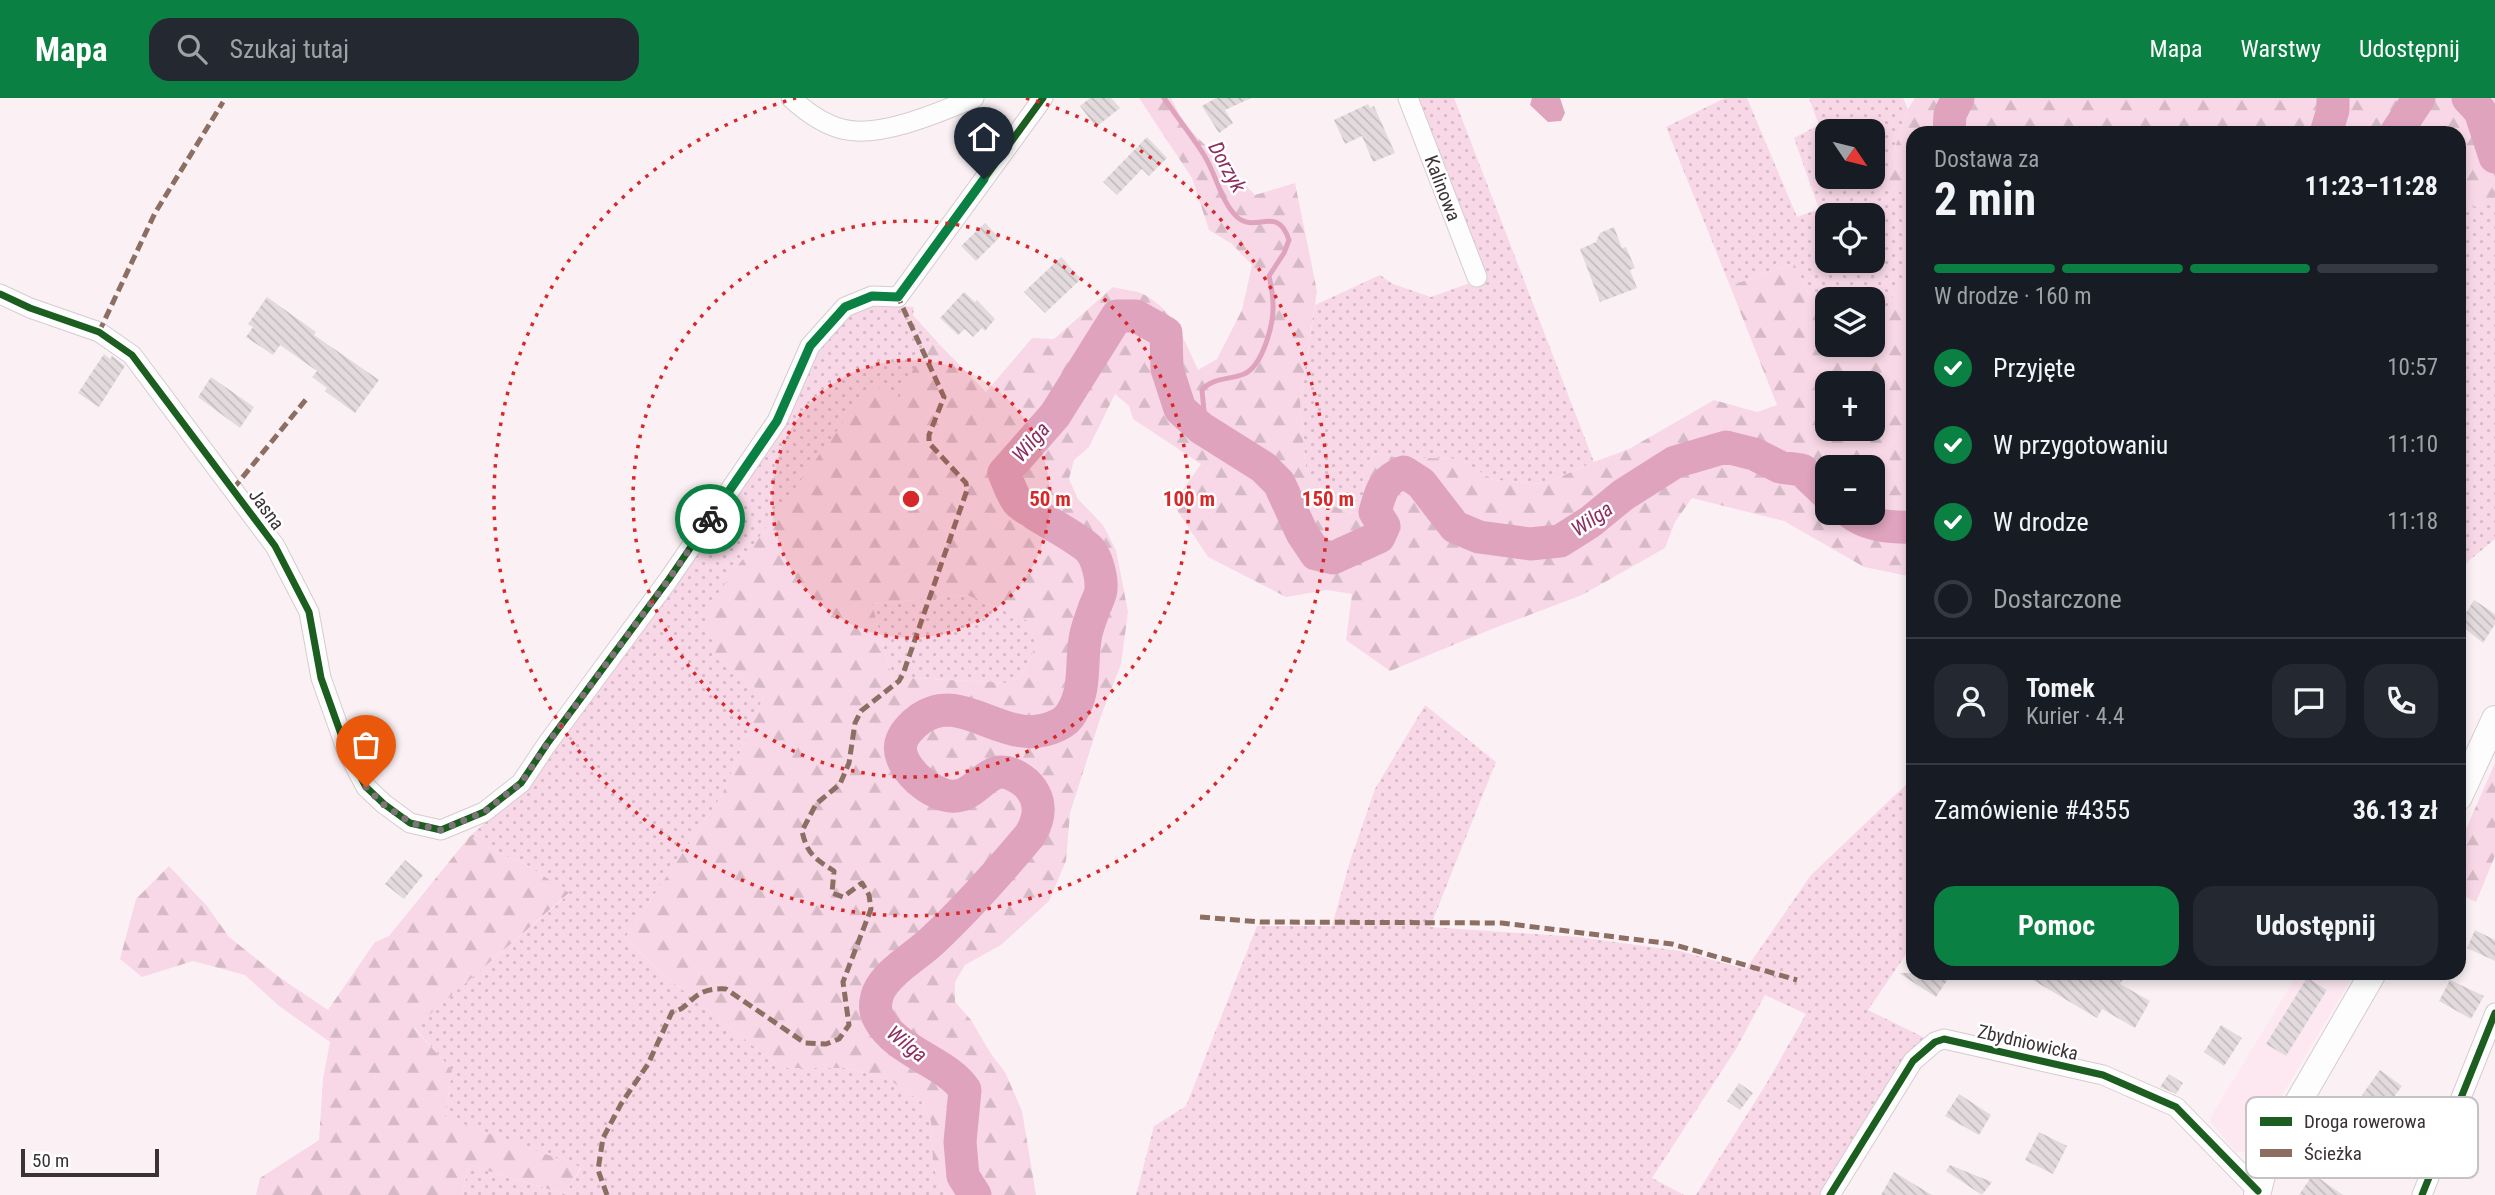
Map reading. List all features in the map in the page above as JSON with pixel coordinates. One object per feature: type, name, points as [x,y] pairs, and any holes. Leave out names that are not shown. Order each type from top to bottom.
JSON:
[{"type":"street","points":[[791,98],[806,112],[843,129],[867,130],[914,122],[974,98]]},
{"type":"street","name":"Jasna","points":[[0,294],[30,308],[99,332],[132,355],[275,546],[309,612],[321,677],[347,751],[366,787],[383,804],[411,823],[441,830],[484,812],[521,783],[669,579],[777,421],[810,346],[845,307],[872,296],[898,297],[1043,98]]},
{"type":"street","name":"Kalinowa","points":[[1408,98],[1477,277]]},
{"type":"street","points":[[2466,782],[2495,719]]},
{"type":"street","points":[[2301,1097],[2369,980]]},
{"type":"street","points":[[2461,1097],[2495,1013]]},
{"type":"street","name":"Zbydniowicka","points":[[1830,1195],[1913,1061],[1935,1042],[1944,1039],[2103,1075],[2176,1107],[2258,1193]]},
{"type":"street","points":[[2422,1195],[2429,1178]]},
{"type":"shaded area","points":[[1532,98],[1560,98],[1565,113],[1561,121],[1548,122],[1530,105]]},
{"type":"shaded area","points":[[2480,111],[2489,111],[2495,128],[2495,177],[2475,118]]},
{"type":"shaded area","points":[[2294,980],[2351,980],[2281,1097],[2246,1097],[2246,1152],[2236,1152],[2209,1120]]},
{"type":"green space","points":[[1139,98],[1171,98],[1184,124],[1255,195],[1295,183],[1317,291],[1300,400],[1306,471],[1332,505],[1352,513],[1364,494],[1363,472],[1373,453],[1395,457],[1460,459],[1493,480],[1544,484],[1629,449],[1714,400],[1757,412],[1777,405],[1730,286],[1794,263],[1815,306],[1815,357],[1885,357],[1885,313],[1906,283],[1906,576],[1864,567],[1784,521],[1692,498],[1675,522],[1665,548],[1582,595],[1390,671],[1346,640],[1352,594],[1327,590],[1286,597],[1208,557],[1173,504],[1201,464],[1133,419],[1129,406],[1115,394],[1089,447],[1074,460],[1069,479],[1078,499],[1103,525],[1116,550],[1128,612],[1121,664],[1070,813],[1066,861],[1049,901],[1001,945],[965,965],[955,982],[955,1002],[971,1020],[1005,1072],[1022,1111],[1036,1195],[946,1195],[933,1165],[931,1121],[922,1102],[888,1079],[847,1068],[781,1068],[665,976],[625,938],[722,795],[764,695],[716,655],[704,612],[872,383],[898,400],[926,343],[940,345],[986,392],[1032,338],[1054,339],[1113,287],[1141,293],[1155,301],[1171,318],[1198,370],[1217,359],[1242,310],[1252,265],[1232,244],[1209,230],[1192,178]],"holes":[[[967,595],[1028,621],[1036,645],[1021,677],[1007,683],[912,678],[894,685],[872,604]]]},
{"type":"green space","points":[[1412,98],[1454,98],[1594,462],[1544,484],[1493,480],[1460,459],[1395,457],[1373,453],[1363,472],[1364,494],[1353,513],[1332,505],[1306,471],[1300,400],[1315,305],[1380,275],[1393,284],[1431,297],[1481,279]]},
{"type":"green space","points":[[1725,98],[1747,98],[1797,217],[1815,210],[1815,273],[1885,273],[1885,203],[1817,203],[1794,138],[1815,127],[1815,189],[1885,189],[1885,182],[1906,195],[1906,283],[1885,313],[1885,287],[1815,287],[1815,306],[1794,263],[1730,286],[1666,127]]},
{"type":"green space","points":[[1809,98],[1903,98],[1908,109],[1885,178],[1885,119],[1817,119]]},
{"type":"green space","points":[[1915,98],[2495,98],[2495,204],[2466,207],[2466,126],[1906,126],[1906,195],[1885,182],[1908,109]]},
{"type":"green space","points":[[2495,204],[2495,539],[2466,563],[2466,207]]},
{"type":"green space","points":[[877,301],[914,307],[913,315],[940,345],[926,343],[898,401],[872,384],[716,655],[764,695],[722,795],[625,938],[665,976],[781,1068],[847,1068],[888,1079],[922,1102],[931,1121],[933,1165],[946,1195],[462,1195],[469,1165],[565,1194],[581,1168],[445,1117],[452,1070],[414,1027],[569,894],[527,865],[492,850],[470,836],[528,784],[819,347],[856,309]]},
{"type":"green space","points":[[967,595],[1028,620],[1036,645],[1021,677],[1008,683],[912,678],[894,685],[872,604]]},
{"type":"green space","points":[[1425,705],[1496,762],[1430,927],[1578,937],[1680,951],[1746,969],[1811,875],[1906,785],[1906,954],[1868,1010],[1925,1038],[1821,1195],[1696,1195],[1765,1086],[1806,1014],[1765,995],[1736,1049],[1652,1178],[1684,1195],[1136,1195],[1154,1126],[1186,1106],[1257,926],[1332,926],[1350,861],[1375,789]]},
{"type":"green space","points":[[2495,763],[2495,856],[2476,902],[2466,897],[2466,829]]},
{"type":"green space","points":[[470,836],[492,850],[527,865],[569,893],[414,1028],[452,1070],[445,1117],[581,1167],[565,1194],[469,1165],[462,1195],[256,1195],[260,1178],[319,1140],[323,1079],[330,1042],[279,1006],[245,975],[193,961],[142,977],[120,959],[136,899],[169,866],[207,906],[229,937],[279,977],[328,1010],[375,942],[389,936]]},
{"type":"building","points":[[1090,98],[1111,98],[1120,108],[1096,127],[1080,106]]},
{"type":"building","points":[[1216,98],[1251,98],[1225,110],[1233,123],[1219,133],[1202,106]]},
{"type":"building","points":[[1368,104],[1370,108],[1374,106],[1395,153],[1373,162],[1362,136],[1345,144],[1334,120]]},
{"type":"building","points":[[992,111],[1007,125],[989,144],[974,131]]},
{"type":"building","points":[[1147,137],[1167,158],[1149,176],[1142,169],[1117,195],[1103,182]]},
{"type":"building","points":[[985,223],[999,238],[976,261],[961,246]]},
{"type":"building","points":[[1614,227],[1622,248],[1626,247],[1635,268],[1630,270],[1637,288],[1600,302],[1580,249],[1596,242],[1600,233]]},
{"type":"building","points":[[1061,257],[1081,279],[1045,313],[1024,292]]},
{"type":"building","points":[[964,292],[975,302],[977,300],[995,319],[985,331],[982,328],[973,337],[965,329],[958,335],[940,318]]},
{"type":"building","points":[[267,297],[316,332],[314,335],[379,380],[355,413],[325,391],[327,388],[312,377],[317,371],[280,345],[273,355],[246,337],[253,327],[248,324]]},
{"type":"building","points":[[104,354],[110,359],[112,356],[125,366],[99,407],[78,393]]},
{"type":"building","points":[[211,377],[254,407],[240,428],[198,397]]},
{"type":"building","points":[[2474,600],[2495,614],[2495,624],[2483,643],[2466,630],[2466,613]]},
{"type":"building","points":[[405,860],[423,875],[404,899],[385,884]]},
{"type":"building","points":[[2475,930],[2495,940],[2495,961],[2467,948]]},
{"type":"building","points":[[1910,980],[1947,980],[1936,997]]},
{"type":"building","points":[[2033,980],[2123,980],[2120,984],[2150,1001],[2135,1028],[2102,1009],[2097,1018]]},
{"type":"building","points":[[2306,980],[2327,990],[2286,1056],[2266,1044]]},
{"type":"building","points":[[2450,980],[2484,996],[2471,1019],[2439,1001]]},
{"type":"building","points":[[2221,1025],[2242,1038],[2224,1066],[2204,1052]]},
{"type":"building","points":[[2380,1070],[2402,1086],[2394,1097],[2362,1095]]},
{"type":"building","points":[[2169,1074],[2183,1083],[2176,1094],[2160,1087]]},
{"type":"building","points":[[1739,1083],[1753,1093],[1740,1110],[1727,1101]]},
{"type":"building","points":[[1959,1094],[1991,1115],[1979,1135],[1945,1116]]},
{"type":"building","points":[[2039,1132],[2067,1146],[2053,1174],[2025,1160]]},
{"type":"building","points":[[1950,1165],[1992,1182],[1982,1195],[1946,1171]]},
{"type":"building","points":[[1894,1172],[1932,1195],[1881,1195]]},
{"type":"building","points":[[2310,1178],[2319,1178],[2343,1195],[2299,1195]]},
{"type":"waterway","name":"Dorzyk","points":[[1164,98],[1204,155],[1231,211],[1251,223],[1272,221],[1284,229],[1289,240],[1269,276],[1273,312],[1262,353],[1244,374],[1216,381],[1202,390],[1204,411],[1201,428]]},
{"type":"waterway","name":"Wilga","points":[[1949,126],[1950,114],[1958,98]]},
{"type":"waterway","name":"Wilga","points":[[2328,126],[2333,98]]},
{"type":"waterway","name":"Wilga","points":[[2401,126],[2419,98]]},
{"type":"waterway","name":"Wilga","points":[[2468,98],[2480,111],[2495,157]]},
{"type":"waterway","name":"Wilga","points":[[975,1195],[963,1176],[960,1142],[965,1090],[957,1080],[909,1049],[887,1030],[877,1016],[876,1000],[888,978],[958,916],[1030,835],[1038,808],[1035,795],[1026,783],[1005,772],[990,776],[962,795],[947,796],[937,792],[927,787],[910,771],[901,752],[901,743],[914,724],[936,711],[952,710],[1019,731],[1037,731],[1056,726],[1071,714],[1081,686],[1086,632],[1101,591],[1098,568],[1092,553],[1084,545],[1020,504],[1004,473],[1055,415],[1117,316],[1136,316],[1166,333],[1167,369],[1180,409],[1201,428],[1263,467],[1279,483],[1302,533],[1316,554],[1333,558],[1379,537],[1384,526],[1375,512],[1381,492],[1391,479],[1404,472],[1421,483],[1455,527],[1479,537],[1530,544],[1560,541],[1590,522],[1623,495],[1675,462],[1726,447],[1754,454],[1780,467],[1802,470],[1815,482]]},
{"type":"waterway","name":"Wilga","points":[[1881,525],[1906,527]]},
{"type":"marked path","points":[[99,332],[155,213],[223,102]]},
{"type":"marked path","points":[[607,1195],[598,1170],[603,1138],[621,1104],[648,1064],[672,1012],[684,1007],[705,991],[726,989],[805,1043],[826,1044],[839,1039],[849,1025],[843,982],[871,909],[869,895],[862,883],[843,897],[832,893],[834,871],[813,855],[806,845],[802,831],[816,804],[840,784],[849,763],[855,723],[861,711],[899,681],[903,674],[967,490],[966,483],[929,443],[929,435],[944,397],[898,297]]},
{"type":"marked path","points":[[233,489],[308,397]]},
{"type":"marked path","points":[[1200,917],[1261,922],[1502,923],[1672,944],[1797,980]]},
{"type":"cycle path","points":[[0,294],[30,308],[99,332],[132,355],[275,546],[309,612],[321,678],[347,751],[366,787],[410,823],[441,830],[484,812],[521,783],[669,579],[777,421],[810,346],[845,307],[872,296],[898,297],[1043,98]]},
{"type":"cycle path","points":[[2461,1097],[2495,1013]]},
{"type":"cycle path","points":[[1830,1195],[1913,1061],[1935,1042],[1944,1039],[2103,1075],[2176,1107],[2258,1191]]},
{"type":"cycle path","points":[[2422,1195],[2429,1178]]},
{"type":"way so far","points":[[366,787],[383,804],[411,823],[441,830],[484,812],[521,783],[710,519]]},
{"type":"route","points":[[710,519],[777,421],[810,346],[845,307],[872,296],[898,297],[984,179]]}]
